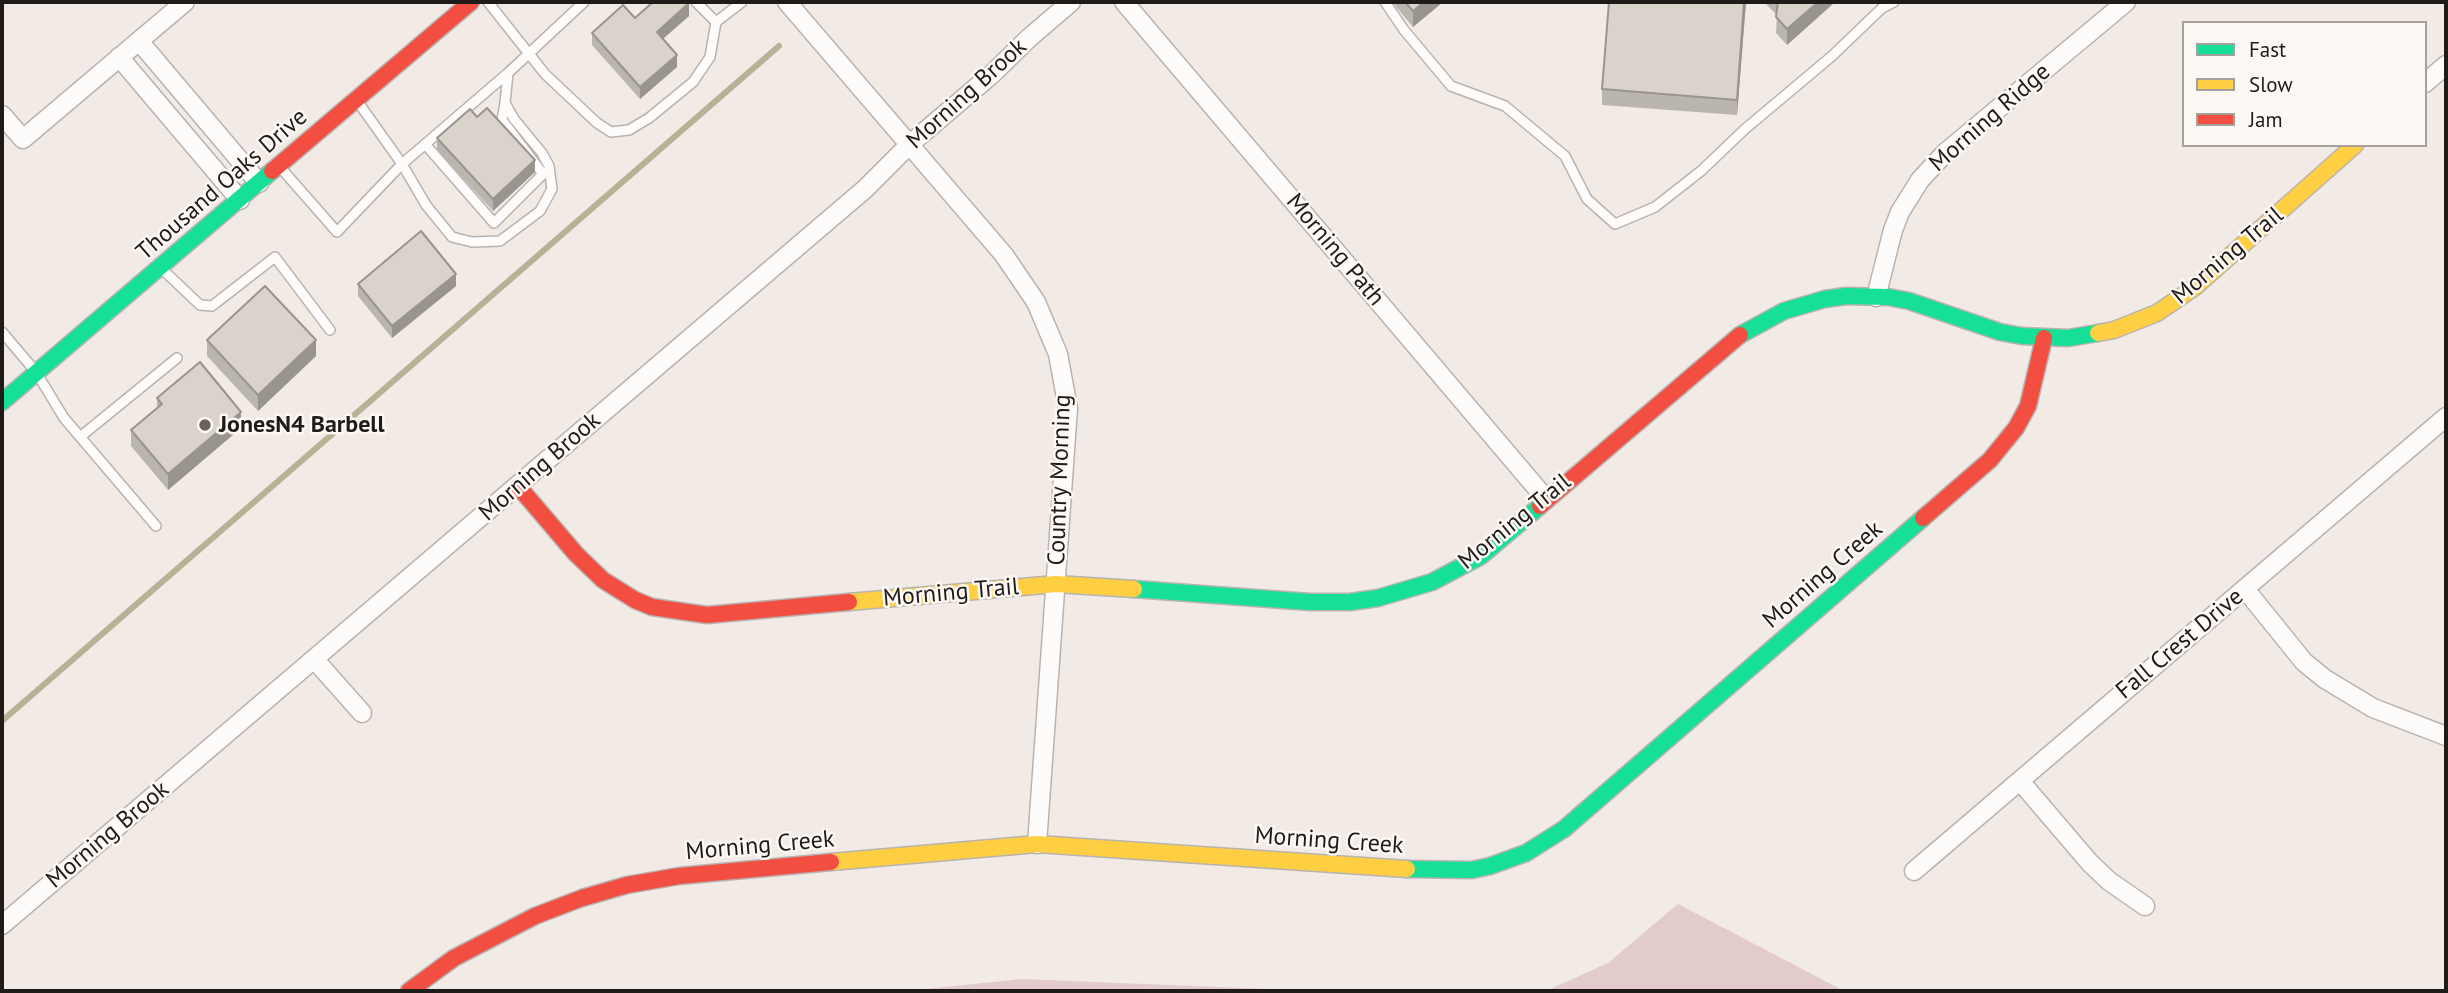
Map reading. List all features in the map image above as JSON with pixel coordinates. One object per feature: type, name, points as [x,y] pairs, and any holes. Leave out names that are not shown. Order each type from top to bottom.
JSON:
[{"type":"street","points":[[2,114],[23,139],[185,2]]},
{"type":"street","name":"Country Morning","points":[[787,2],[1021,278],[1048,326],[1058,354],[1068,408],[1037,844]]},
{"type":"street","name":"Morning Brook","points":[[2,925],[866,189],[910,144],[1071,2]]},
{"type":"street","name":"Morning Path","points":[[1124,2],[1546,499]]},
{"type":"street","name":"Morning Ridge","points":[[1876,297],[1893,230],[1900,212],[1920,180],[1945,153],[2126,2]]},
{"type":"street","name":"Thousand Oaks Drive","points":[[2,402],[469,3]]},
{"type":"street","points":[[139,41],[260,183]]},
{"type":"street","points":[[119,57],[240,200]]},
{"type":"street","points":[[2427,81],[2446,65]]},
{"type":"street","points":[[167,114],[187,98]]},
{"type":"street","name":"Morning Trail","points":[[518,486],[576,554],[603,580],[652,607],[707,615],[1056,584],[1310,602],[1350,602],[1378,598],[1419,587],[1457,570],[1498,543],[1731,341],[1753,326],[1784,311],[1825,299],[1846,296],[1876,297],[1909,301],[2000,331],[2044,338],[2091,335],[2114,330],[2136,323],[2177,301],[2353,147]]},
{"type":"street","name":"Morning Creek","points":[[410,991],[454,958],[514,926],[582,898],[627,885],[679,876],[1037,844],[1433,872],[1472,870],[1526,853],[1564,829],[1990,460],[2016,428],[2028,406],[2044,338]]},
{"type":"street","name":"Fall Crest Drive","points":[[1914,871],[2446,417]]},
{"type":"street","points":[[2245,589],[2304,662],[2325,679],[2373,708],[2446,736]]},
{"type":"street","points":[[315,660],[362,713]]},
{"type":"street","points":[[2020,780],[2090,863],[2109,881],[2145,905]]},
{"type":"lane","points":[[488,2],[545,74],[597,123],[611,132],[629,130],[649,118],[693,82],[710,57],[716,23],[742,2]]},
{"type":"lane","points":[[279,166],[337,232],[402,164],[509,73],[584,2]]},
{"type":"lane","points":[[696,2],[716,23]]},
{"type":"lane","points":[[1384,2],[1451,86],[1504,106],[1565,156],[1587,199],[1615,224],[1655,207],[1701,171],[1745,129],[1832,56],[1882,8],[1894,2]]},
{"type":"lane","points":[[425,144],[494,223],[543,174],[502,121],[509,73]]},
{"type":"lane","points":[[357,99],[402,164],[426,205],[452,237],[472,242],[500,241],[540,211],[552,190],[550,166],[505,103]]},
{"type":"lane","points":[[160,267],[200,305],[212,306],[275,257],[330,330]]},
{"type":"lane","points":[[2,332],[36,372],[64,418],[156,526]]},
{"type":"lane","points":[[80,437],[177,359]]},
{"type":"shaded area","points":[[1678,904],[1844,991],[1546,991],[1608,963]]},
{"type":"shaded area","points":[[1022,979],[1316,991],[906,991]]},
{"type":"building","points":[[653,2],[689,3],[657,32],[677,55],[640,87],[592,33],[623,5],[635,18]]},
{"type":"building","points":[[1405,2],[1424,2],[1413,11]]},
{"type":"building","points":[[1609,2],[1744,2],[1737,100],[1602,89]]},
{"type":"building","points":[[1778,2],[1818,2],[1787,29],[1776,17]]},
{"type":"building","points":[[487,108],[535,160],[493,199],[437,138],[470,109],[477,117]]},
{"type":"building","points":[[421,231],[456,274],[392,326],[358,284]]},
{"type":"building","points":[[265,286],[316,340],[258,395],[207,340]]},
{"type":"building","points":[[200,362],[241,412],[168,474],[131,430],[162,404],[157,398]]},
{"type":"waterway","points":[[2,721],[779,46]]},
{"type":"traffic: fast","points":[[2,402],[272,171]]},
{"type":"traffic: fast","points":[[1740,335],[1784,311],[1846,296],[1888,297],[1909,301],[2000,332],[2022,336],[2068,338],[2098,333]]},
{"type":"traffic: fast","points":[[1134,589],[1310,602],[1350,602],[1378,598],[1432,582],[1481,556],[1540,506]]},
{"type":"traffic: fast","points":[[1407,869],[1472,870],[1490,866],[1526,853],[1564,829],[1923,518]]},
{"type":"traffic: slow","points":[[2098,333],[2114,330],[2157,313],[2195,287],[2353,147]]},
{"type":"traffic: slow","points":[[849,602],[1056,584],[1134,589]]},
{"type":"traffic: slow","points":[[831,862],[1037,844],[1407,869]]},
{"type":"traffic: jam","points":[[272,171],[471,2]]},
{"type":"traffic: jam","points":[[1540,506],[1740,335]]},
{"type":"traffic: jam","points":[[1923,518],[1990,460],[2016,428],[2028,406],[2044,338]]},
{"type":"traffic: jam","points":[[518,486],[576,554],[603,580],[652,607],[707,615],[849,602]]},
{"type":"traffic: jam","points":[[409,991],[454,958],[535,916],[582,898],[627,885],[679,876],[831,862]]},
{"type":"place","name":"JonesN4 Barbell","points":[[205,425]]}]
